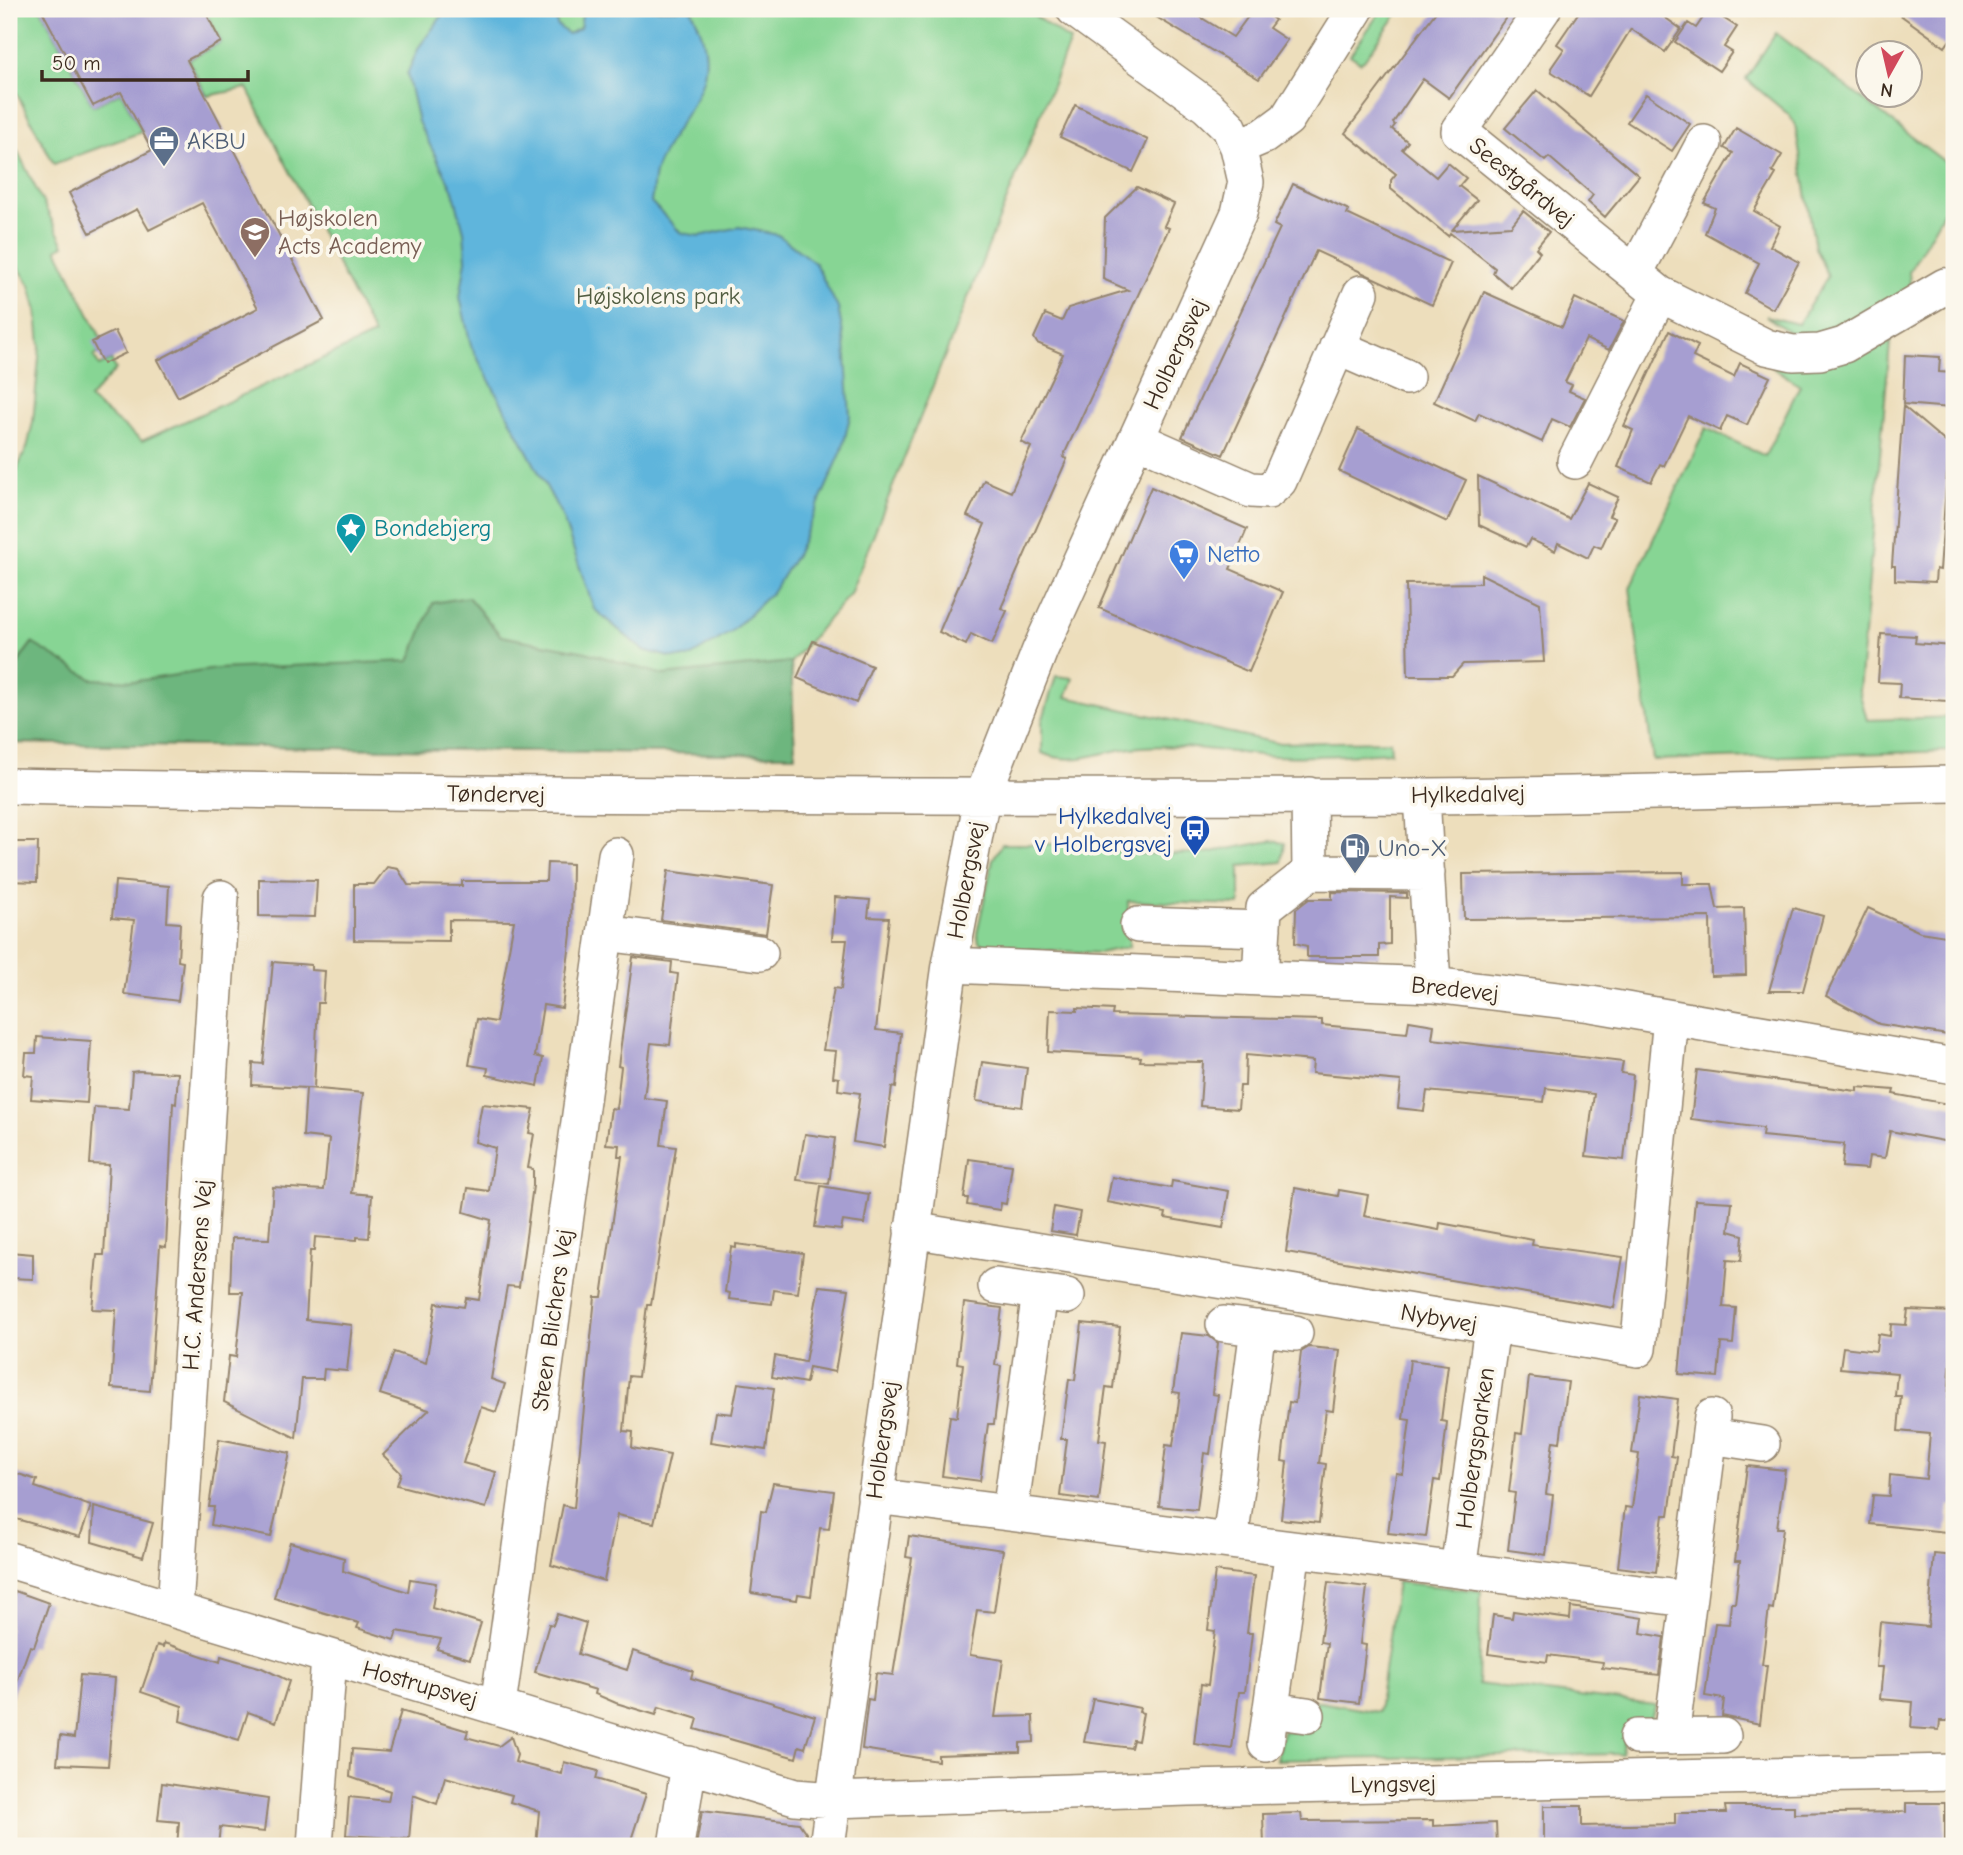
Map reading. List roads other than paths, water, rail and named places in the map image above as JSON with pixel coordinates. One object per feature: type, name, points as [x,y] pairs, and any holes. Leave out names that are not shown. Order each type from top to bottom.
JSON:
[{"type":"street","points":[[1074,9],[1207,106],[1229,127],[1238,147],[1264,136],[1287,119],[1356,9]]},
{"type":"street","name":"Seestgårdvej","points":[[1543,9],[1459,131],[1647,284],[1766,347],[1793,353],[1819,352],[1844,345],[1945,286],[1954,291]]},
{"type":"street","points":[[1574,461],[1704,143]]},
{"type":"street","name":"Holbergsvej","points":[[827,1846],[950,965],[982,798],[1040,650],[1239,213],[1245,182],[1238,147]]},
{"type":"street","points":[[1136,439],[1251,490],[1268,491],[1279,481],[1361,293]]},
{"type":"street","points":[[1337,347],[1406,377]]},
{"type":"street","name":"Hylkedalvej","points":[[982,798],[1422,796],[1954,785]]},
{"type":"street","name":"Tøndervej","points":[[9,786],[365,793],[982,798]]},
{"type":"street","points":[[1309,796],[1310,872]]},
{"type":"street","points":[[1422,796],[1433,985]]},
{"type":"street","name":"Steen Blichers Vej","points":[[498,1706],[616,855]]},
{"type":"street","points":[[1260,978],[1264,908],[1310,872],[1427,873]]},
{"type":"street","name":"H.C. Andersens Vej","points":[[175,1609],[233,941],[221,898]]},
{"type":"street","points":[[1138,925],[1263,929]]},
{"type":"street","points":[[605,933],[760,953]]},
{"type":"street","name":"Bredevej","points":[[950,965],[1433,985],[1671,1018],[1954,1066]]},
{"type":"street","name":"Nybyvej","points":[[912,1230],[1638,1349],[1671,1018]]},
{"type":"street","points":[[996,1286],[1054,1294],[1010,1513]]},
{"type":"street","points":[[1230,1541],[1241,1326],[1295,1332]]},
{"type":"street","name":"Holbergsparken","points":[[1458,1570],[1492,1327]]},
{"type":"street","points":[[1671,1737],[1711,1426],[1762,1444]]},
{"type":"street","points":[[875,1496],[1687,1599]]},
{"type":"street","points":[[1293,1549],[1268,1727],[1307,1715]]},
{"type":"street","name":"Hostrupsvej","points":[[9,1560],[795,1797],[833,1800]]},
{"type":"street","points":[[315,1846],[329,1658]]},
{"type":"street","points":[[1637,1737],[1723,1736]]},
{"type":"street","points":[[676,1846],[688,1764]]},
{"type":"street","name":"Lyngsvej","points":[[833,1800],[1202,1788],[1954,1772]]},
{"type":"water","points":[[447,9],[556,9],[557,25],[568,34],[580,28],[583,9],[691,9],[702,35],[706,57],[704,76],[698,94],[656,169],[651,202],[681,233],[700,236],[739,227],[778,235],[815,263],[838,308],[845,344],[850,416],[842,451],[797,553],[774,590],[731,632],[688,658],[669,657],[643,650],[594,609],[562,516],[471,346],[460,297],[466,260],[464,232],[453,190],[418,122],[407,74],[419,47]]},
{"type":"place","name":"AKBU","points":[[164,168]]},
{"type":"place","name":"Højskolen Acts Academy","points":[[255,259]]},
{"type":"place","name":"Bondebjerg","points":[[351,555]]},
{"type":"place","name":"Netto","points":[[1184,581]]},
{"type":"place","name":"Hylkedalvej v Holbergsvej","points":[[1195,857]]},
{"type":"place","name":"Uno-X","points":[[1355,875]]},
{"type":"park label","name":"Højskolens park","points":[[658,296]]}]
